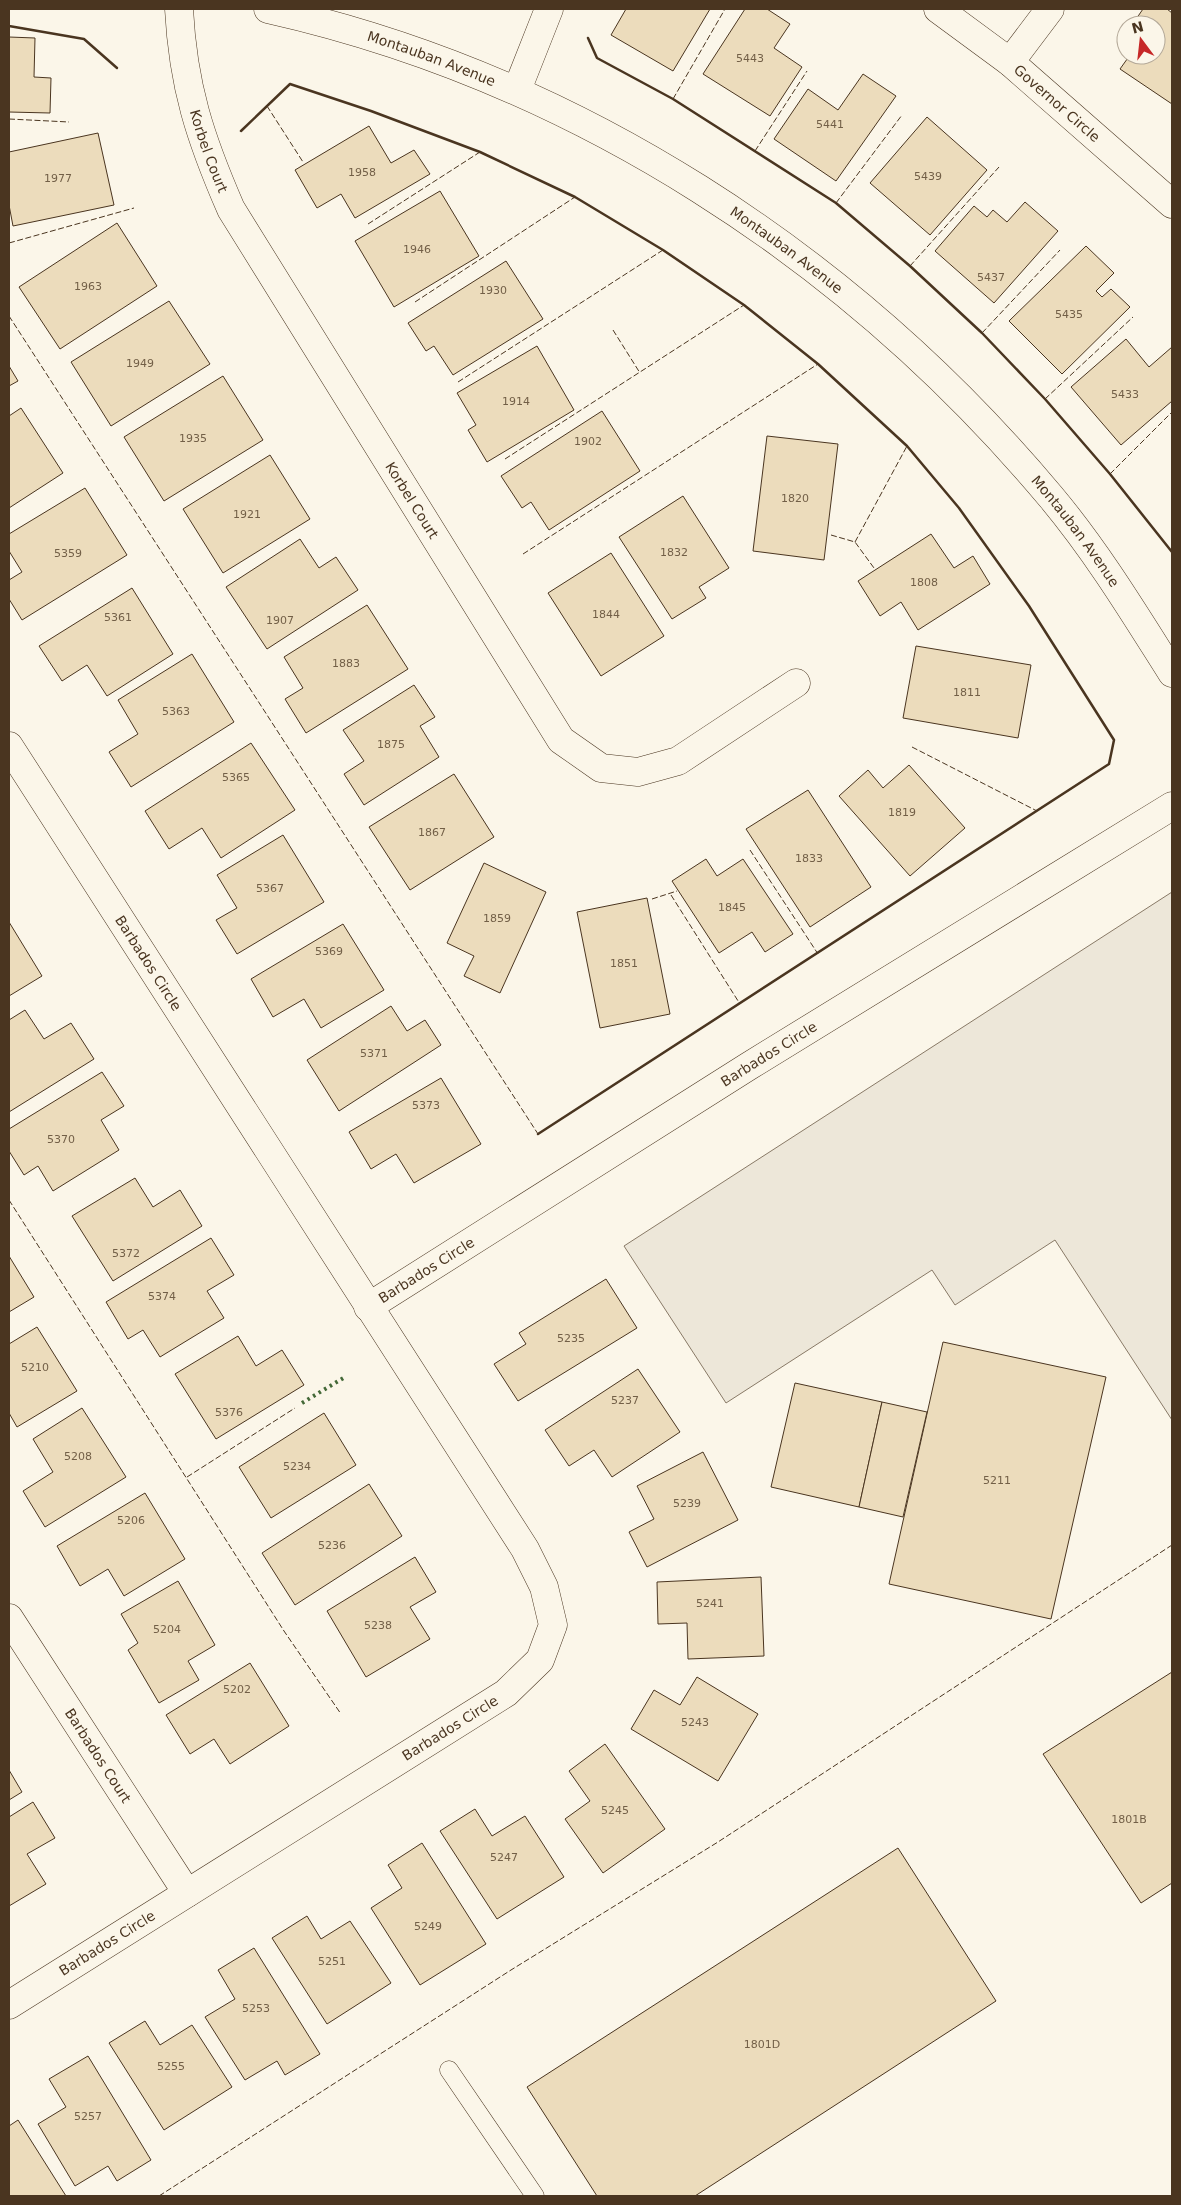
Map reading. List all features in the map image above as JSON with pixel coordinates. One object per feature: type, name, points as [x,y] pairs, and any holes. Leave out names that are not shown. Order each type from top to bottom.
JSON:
[{"type":"street","name":"Korbel Court","points":[[179,9],[181,47],[190,100],[206,153],[231,209],[561,740],[601,768],[638,772],[678,762],[796,683]]},
{"type":"street","name":"Montauban Avenue","points":[[268,9],[319,20],[426,54],[518,90],[650,158],[727,205],[824,275],[907,346],[987,424],[1052,498],[1109,573],[1172,673]]},
{"type":"street","points":[[518,90],[549,9]]},
{"type":"street","name":"Governor Circle","points":[[938,9],[1010,62],[1172,204]]},
{"type":"street","points":[[1010,62],[1050,9]]},
{"type":"street","name":"Barbados Circle","points":[[9,746],[524,1549],[544,1587],[554,1625],[540,1660],[506,1693],[9,2005]]},
{"type":"street","name":"Barbados Circle","points":[[368,1307],[749,1066],[1172,806]]},
{"type":"street","name":"Barbados Court","points":[[9,1618],[187,1893]]},
{"type":"lane","points":[[449,2070],[535,2196]]},
{"type":"shaded area","points":[[1172,892],[1172,1420],[1055,1240],[955,1305],[932,1270],[726,1403],[624,1246]]},
{"type":"building","points":[[626,9],[710,9],[673,71],[611,35]]},
{"type":"building","points":[[745,9],[767,9],[790,24],[774,48],[802,67],[770,116],[703,74]]},
{"type":"building","points":[[1143,9],[1167,9],[1172,13],[1172,104],[1120,69],[1123,65],[1166,65],[1166,15],[1139,15]]},
{"type":"building","points":[[9,37],[35,38],[34,77],[51,78],[50,113],[9,112]]},
{"type":"building","points":[[863,74],[896,96],[836,181],[774,139],[808,89],[838,110]]},
{"type":"building","points":[[927,117],[987,170],[930,235],[870,183]]},
{"type":"building","points":[[369,126],[391,163],[414,150],[430,174],[355,218],[341,194],[317,208],[295,170]]},
{"type":"building","points":[[98,133],[114,205],[13,226],[9,205],[9,152]]},
{"type":"building","points":[[440,191],[479,256],[394,307],[355,241]]},
{"type":"building","points":[[1025,202],[1058,231],[994,303],[935,251],[974,206],[987,217],[993,210],[1007,222]]},
{"type":"building","points":[[117,223],[157,286],[60,349],[19,287]]},
{"type":"building","points":[[1086,246],[1114,273],[1096,291],[1102,297],[1111,289],[1130,307],[1062,374],[1009,321]]},
{"type":"building","points":[[506,261],[543,319],[453,375],[434,346],[426,351],[408,323]]},
{"type":"building","points":[[169,301],[210,364],[111,426],[71,362]]},
{"type":"building","points":[[1126,339],[1149,367],[1172,347],[1172,401],[1121,445],[1071,387]]},
{"type":"building","points":[[537,346],[574,410],[487,462],[468,430],[476,425],[457,393]]},
{"type":"building","points":[[9,366],[18,381],[9,386]]},
{"type":"building","points":[[223,376],[263,440],[164,501],[124,437]]},
{"type":"building","points":[[21,408],[63,473],[9,508],[9,416]]},
{"type":"building","points":[[602,411],[640,471],[549,530],[531,502],[522,508],[501,476]]},
{"type":"building","points":[[767,436],[838,444],[824,560],[753,551]]},
{"type":"building","points":[[270,455],[310,519],[223,573],[183,509]]},
{"type":"building","points":[[85,488],[127,555],[22,620],[9,599],[9,580],[22,572],[9,551],[9,534]]},
{"type":"building","points":[[683,496],[729,568],[699,587],[706,598],[672,619],[619,537]]},
{"type":"building","points":[[931,534],[954,568],[973,556],[990,584],[918,630],[901,602],[880,616],[858,581]]},
{"type":"building","points":[[300,539],[319,568],[336,557],[358,590],[267,649],[226,587]]},
{"type":"building","points":[[611,553],[664,636],[601,676],[548,593]]},
{"type":"building","points":[[132,588],[173,654],[107,696],[87,665],[62,681],[39,646]]},
{"type":"building","points":[[367,605],[408,669],[306,733],[285,699],[303,688],[284,657]]},
{"type":"building","points":[[916,646],[1031,665],[1018,738],[903,718]]},
{"type":"building","points":[[192,654],[234,722],[131,787],[109,752],[138,734],[118,700]]},
{"type":"building","points":[[414,685],[435,717],[420,726],[439,757],[364,805],[344,774],[364,761],[343,730]]},
{"type":"building","points":[[251,743],[295,810],[221,858],[202,828],[169,849],[145,811]]},
{"type":"building","points":[[909,765],[965,828],[910,876],[839,796],[868,770],[883,788]]},
{"type":"building","points":[[454,774],[494,837],[410,890],[369,827]]},
{"type":"building","points":[[808,790],[871,887],[810,927],[746,829]]},
{"type":"building","points":[[283,835],[324,902],[237,954],[216,920],[237,908],[217,875]]},
{"type":"building","points":[[706,859],[717,876],[743,859],[793,934],[765,952],[752,932],[719,953],[672,881]]},
{"type":"building","points":[[484,863],[546,892],[500,993],[464,976],[474,956],[447,943]]},
{"type":"building","points":[[647,898],[670,1014],[600,1028],[577,912]]},
{"type":"building","points":[[9,922],[42,976],[9,996]]},
{"type":"building","points":[[343,924],[384,990],[321,1028],[304,999],[273,1017],[251,979]]},
{"type":"building","points":[[391,1006],[407,1031],[425,1020],[441,1045],[339,1111],[307,1060]]},
{"type":"building","points":[[25,1010],[44,1039],[71,1023],[94,1059],[9,1112],[9,1020]]},
{"type":"building","points":[[102,1072],[124,1106],[101,1120],[119,1150],[53,1191],[38,1166],[24,1175],[9,1151],[9,1129]]},
{"type":"building","points":[[441,1078],[481,1144],[414,1183],[396,1154],[371,1169],[349,1132]]},
{"type":"building","points":[[135,1178],[153,1207],[180,1190],[202,1226],[113,1281],[72,1216]]},
{"type":"building","points":[[211,1238],[234,1275],[207,1291],[224,1318],[160,1357],[143,1330],[128,1339],[106,1302]]},
{"type":"building","points":[[9,1256],[34,1297],[9,1312]]},
{"type":"building","points":[[606,1279],[637,1328],[518,1401],[494,1364],[526,1344],[519,1333]]},
{"type":"building","points":[[37,1327],[77,1391],[17,1427],[9,1413],[9,1344]]},
{"type":"building","points":[[238,1336],[256,1366],[282,1350],[304,1385],[216,1439],[175,1374]]},
{"type":"building","points":[[943,1342],[1106,1377],[1051,1619],[889,1584]]},
{"type":"building","points":[[638,1369],[680,1432],[612,1477],[594,1450],[569,1466],[545,1430]]},
{"type":"building","points":[[795,1383],[882,1402],[859,1507],[771,1487]]},
{"type":"building","points":[[882,1402],[927,1412],[903,1517],[859,1507]]},
{"type":"building","points":[[82,1408],[126,1477],[45,1527],[23,1491],[53,1472],[33,1439]]},
{"type":"building","points":[[324,1413],[356,1465],[271,1518],[239,1467]]},
{"type":"building","points":[[703,1452],[738,1520],[647,1567],[629,1532],[654,1519],[637,1486]]},
{"type":"building","points":[[369,1484],[402,1536],[295,1605],[262,1553]]},
{"type":"building","points":[[145,1493],[185,1559],[124,1596],[108,1569],[80,1586],[57,1546]]},
{"type":"building","points":[[415,1557],[436,1592],[410,1607],[430,1639],[366,1677],[327,1611]]},
{"type":"building","points":[[761,1577],[764,1656],[688,1659],[687,1623],[658,1624],[657,1582]]},
{"type":"building","points":[[178,1581],[215,1645],[188,1661],[199,1680],[159,1703],[128,1650],[138,1643],[121,1614]]},
{"type":"building","points":[[250,1663],[289,1726],[230,1764],[214,1739],[190,1754],[166,1715]]},
{"type":"building","points":[[1172,1672],[1172,1883],[1141,1903],[1043,1754]]},
{"type":"building","points":[[697,1677],[758,1714],[718,1781],[631,1729],[654,1690],[680,1705]]},
{"type":"building","points":[[605,1744],[665,1829],[603,1873],[565,1819],[590,1801],[569,1771]]},
{"type":"building","points":[[9,1770],[22,1792],[9,1800]]},
{"type":"building","points":[[33,1802],[55,1838],[27,1854],[46,1884],[9,1906],[9,1817]]},
{"type":"building","points":[[475,1809],[492,1836],[525,1816],[564,1877],[497,1919],[440,1831]]},
{"type":"building","points":[[422,1843],[486,1944],[420,1985],[371,1908],[402,1888],[388,1865]]},
{"type":"building","points":[[898,1848],[996,2001],[695,2196],[597,2196],[527,2087]]},
{"type":"building","points":[[307,1916],[321,1939],[350,1921],[391,1983],[327,2024],[272,1938]]},
{"type":"building","points":[[254,1948],[320,2054],[285,2075],[277,2061],[245,2080],[205,2017],[235,1999],[218,1970]]},
{"type":"building","points":[[145,2021],[160,2045],[192,2025],[232,2087],[164,2130],[109,2043]]},
{"type":"building","points":[[88,2056],[151,2160],[117,2181],[108,2166],[75,2186],[38,2124],[66,2107],[49,2079]]},
{"type":"building","points":[[18,2120],[66,2196],[9,2196],[9,2126]]},
{"type":"hedge","points":[[302,1403],[345,1377]]},
{"type":"fence","points":[[673,99],[725,9]]},
{"type":"fence","points":[[755,151],[807,71]]},
{"type":"fence","points":[[267,106],[303,162]]},
{"type":"fence","points":[[836,203],[902,115]]},
{"type":"fence","points":[[9,119],[69,122]]},
{"type":"fence","points":[[368,224],[480,152]]},
{"type":"fence","points":[[910,266],[999,167]]},
{"type":"fence","points":[[415,302],[575,197]]},
{"type":"fence","points":[[9,243],[134,208]]},
{"type":"fence","points":[[458,382],[663,250]]},
{"type":"fence","points":[[982,333],[1060,250]]},
{"type":"fence","points":[[505,459],[744,305]]},
{"type":"fence","points":[[9,316],[538,1134]]},
{"type":"fence","points":[[1045,399],[1133,317]]},
{"type":"fence","points":[[613,330],[640,373]]},
{"type":"fence","points":[[523,554],[818,364]]},
{"type":"fence","points":[[1110,474],[1172,412]]},
{"type":"fence","points":[[855,542],[907,446]]},
{"type":"fence","points":[[831,535],[855,542],[874,568]]},
{"type":"fence","points":[[912,747],[1037,811]]},
{"type":"fence","points":[[750,850],[818,954]]},
{"type":"fence","points":[[652,899],[677,891]]},
{"type":"fence","points":[[671,895],[740,1004]]},
{"type":"fence","points":[[9,1200],[284,1631],[341,1714]]},
{"type":"fence","points":[[187,1477],[295,1408]]},
{"type":"fence","points":[[159,2196],[511,1970],[718,1842],[1172,1545]]},
{"type":"wall","points":[[9,26],[84,39],[117,68]]},
{"type":"wall","points":[[588,38],[597,58],[673,99],[836,203],[910,266],[982,333],[1045,399],[1110,474],[1172,552]]},
{"type":"wall","points":[[241,131],[290,84],[371,111],[480,152],[575,197],[663,250],[744,305],[818,364],[907,446],[959,508],[1029,606],[1114,740],[1109,764],[538,1134]]}]
